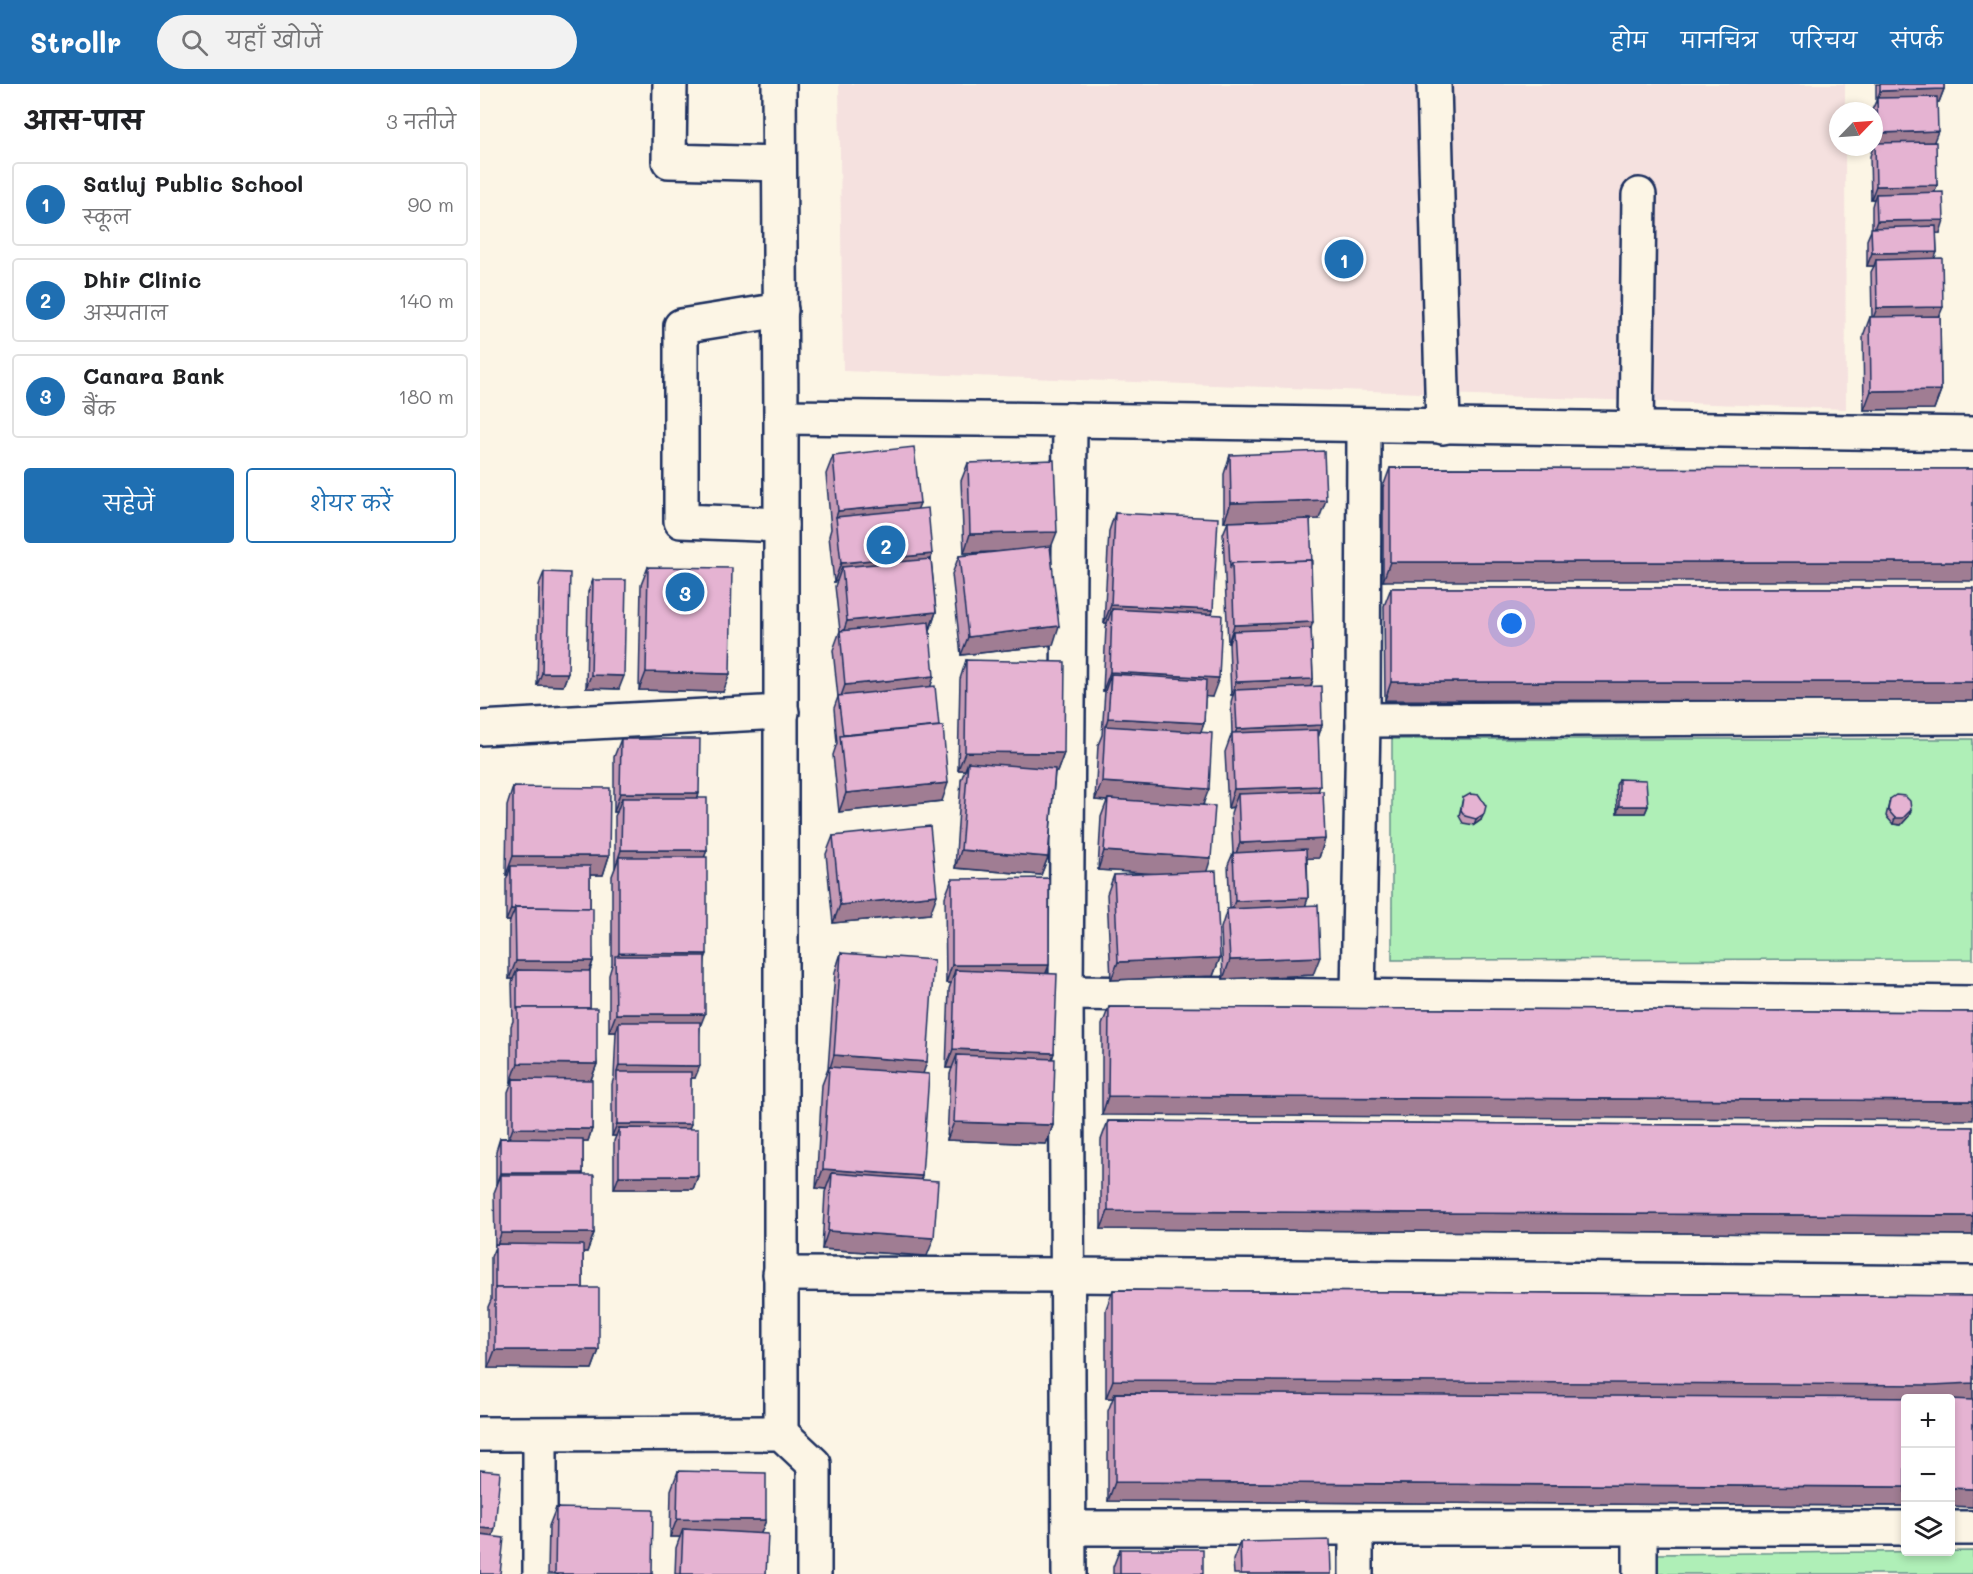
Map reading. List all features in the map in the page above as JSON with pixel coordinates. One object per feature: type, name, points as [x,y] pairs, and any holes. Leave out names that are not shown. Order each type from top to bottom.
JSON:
[{"type":"street","points":[[670,84],[669,161],[779,164]]},
{"type":"street","points":[[778,84],[782,417],[780,1274],[782,1433]]},
{"type":"street","points":[[1434,84],[1443,427]]},
{"type":"street","points":[[1636,429],[1639,195]]},
{"type":"street","points":[[781,310],[681,326],[681,520],[781,525]]},
{"type":"street","points":[[782,417],[1973,435]]},
{"type":"street","points":[[1069,1574],[1066,993],[1070,420]]},
{"type":"street","points":[[1358,997],[1363,720],[1364,426]]},
{"type":"street","points":[[480,728],[782,712]]},
{"type":"street","points":[[1363,720],[1973,717]]},
{"type":"street","points":[[1066,993],[1973,1003]]},
{"type":"street","points":[[780,1274],[1973,1283]]},
{"type":"street","points":[[480,1434],[782,1433],[814,1464],[814,1574]]},
{"type":"street","points":[[540,1435],[540,1574]]},
{"type":"street","points":[[1069,1528],[1901,1528]]},
{"type":"street","points":[[1955,1528],[1973,1528]]},
{"type":"street","points":[[1356,1529],[1356,1574]]},
{"type":"street","points":[[1640,1529],[1640,1574]]},
{"type":"shaded area","points":[[839,84],[1845,84],[1845,102],[1829,102],[1829,156],[1845,156],[1846,409],[843,371]]},
{"type":"green space","points":[[1392,739],[1973,739],[1973,959],[1392,960]]},
{"type":"green space","points":[[1955,1551],[1973,1551],[1973,1574],[1655,1574],[1654,1554],[1901,1552],[1901,1556],[1955,1556]]},
{"type":"building","points":[[1880,84],[1944,84],[1944,89],[1880,91]]},
{"type":"building","points":[[1937,97],[1938,131],[1883,133],[1883,102],[1877,102],[1877,98]]},
{"type":"building","points":[[1936,142],[1937,185],[1876,186],[1875,156],[1883,156],[1883,143]]},
{"type":"building","points":[[1943,192],[1944,220],[1877,221],[1876,194]]},
{"type":"building","points":[[1936,226],[1937,252],[1872,253],[1871,228]]},
{"type":"building","points":[[1942,258],[1943,307],[1877,308],[1876,260]]},
{"type":"building","points":[[1940,316],[1941,390],[1871,391],[1870,317]]},
{"type":"building","points":[[914,447],[920,503],[838,511],[833,456]]},
{"type":"building","points":[[1324,451],[1326,500],[1231,503],[1230,455]]},
{"type":"building","points":[[1054,460],[1057,532],[970,534],[968,463]]},
{"type":"building","points":[[1390,468],[1973,469],[1973,562],[1390,562]]},
{"type":"building","points":[[928,508],[932,554],[841,563],[836,517]]},
{"type":"building","points":[[1115,513],[1218,518],[1213,610],[1111,605]]},
{"type":"building","points":[[1310,519],[1312,564],[1311,560],[1232,563],[1230,567],[1228,522]]},
{"type":"building","points":[[1050,546],[1059,626],[968,637],[959,556]]},
{"type":"building","points":[[931,559],[936,612],[847,621],[842,567]]},
{"type":"building","points":[[1311,560],[1313,622],[1234,625],[1232,563]]},
{"type":"building","points":[[648,567],[732,568],[730,674],[646,672]]},
{"type":"building","points":[[544,572],[570,573],[568,673],[542,673]]},
{"type":"building","points":[[593,580],[626,580],[624,676],[591,675]]},
{"type":"building","points":[[1391,588],[1973,588],[1973,682],[1391,682]]},
{"type":"building","points":[[1112,609],[1222,615],[1219,678],[1110,672]]},
{"type":"building","points":[[929,622],[934,676],[845,685],[840,631]]},
{"type":"building","points":[[1311,628],[1313,679],[1236,682],[1233,631]]},
{"type":"building","points":[[966,660],[1065,662],[1064,753],[965,752]]},
{"type":"building","points":[[1111,674],[1206,680],[1204,723],[1108,718]]},
{"type":"building","points":[[935,686],[939,726],[843,735],[838,696]]},
{"type":"building","points":[[1321,686],[1322,725],[1237,729],[1235,690]]},
{"type":"building","points":[[943,726],[948,783],[846,793],[840,736]]},
{"type":"building","points":[[1105,726],[1212,733],[1209,789],[1102,782]]},
{"type":"building","points":[[1318,730],[1320,786],[1234,789],[1232,733]]},
{"type":"building","points":[[621,739],[700,739],[699,793],[620,793]]},
{"type":"building","points":[[968,762],[1055,769],[1048,857],[961,850]]},
{"type":"building","points":[[1619,779],[1646,780],[1648,806],[1619,806]]},
{"type":"building","points":[[513,787],[610,788],[609,856],[513,856]]},
{"type":"building","points":[[1323,791],[1325,839],[1240,843],[1238,794]]},
{"type":"building","points":[[1470,794],[1479,795],[1486,806],[1484,814],[1476,819],[1465,816],[1461,810],[1463,798]]},
{"type":"building","points":[[1896,795],[1905,796],[1910,801],[1911,810],[1903,818],[1895,818],[1888,810],[1890,799]]},
{"type":"building","points":[[622,798],[707,798],[707,850],[621,850]]},
{"type":"building","points":[[1108,799],[1215,806],[1211,858],[1104,851]]},
{"type":"building","points":[[930,826],[937,895],[840,905],[833,836]]},
{"type":"building","points":[[1306,849],[1308,898],[1235,901],[1233,853]]},
{"type":"building","points":[[619,857],[707,857],[707,954],[619,953]]},
{"type":"building","points":[[511,866],[590,866],[590,908],[515,907],[511,909]]},
{"type":"building","points":[[1216,871],[1220,958],[1118,962],[1114,875]]},
{"type":"building","points":[[1049,878],[1049,965],[952,965],[952,879]]},
{"type":"building","points":[[1318,905],[1320,957],[1230,960],[1227,909]]},
{"type":"building","points":[[515,907],[593,908],[593,961],[516,961]]},
{"type":"building","points":[[841,953],[934,960],[927,1062],[834,1055]]},
{"type":"building","points":[[615,956],[705,956],[705,1014],[616,1014]]},
{"type":"building","points":[[517,970],[590,971],[590,1008],[517,1009]]},
{"type":"building","points":[[955,970],[1057,974],[1054,1053],[953,1049]]},
{"type":"building","points":[[1109,1007],[1973,1012],[1973,1101],[1108,1096]]},
{"type":"building","points":[[518,1008],[597,1008],[597,1064],[518,1063]]},
{"type":"building","points":[[619,1022],[700,1022],[700,1066],[619,1065]]},
{"type":"building","points":[[957,1055],[1055,1059],[1053,1125],[954,1122]]},
{"type":"building","points":[[829,1067],[929,1074],[922,1176],[823,1169]]},
{"type":"building","points":[[617,1072],[691,1072],[691,1124],[617,1124]]},
{"type":"building","points":[[513,1079],[592,1080],[592,1129],[513,1128]]},
{"type":"building","points":[[1108,1121],[1973,1127],[1973,1216],[1108,1211]]},
{"type":"building","points":[[619,1128],[698,1129],[698,1176],[619,1176]]},
{"type":"building","points":[[500,1138],[583,1139],[583,1173],[500,1173]]},
{"type":"building","points":[[832,1173],[938,1181],[934,1238],[828,1231]]},
{"type":"building","points":[[501,1175],[594,1175],[594,1233],[501,1233]]},
{"type":"building","points":[[495,1244],[583,1245],[583,1288],[495,1288]]},
{"type":"building","points":[[495,1288],[599,1288],[599,1350],[495,1350]]},
{"type":"building","points":[[1113,1290],[1973,1296],[1973,1383],[1933,1385],[1113,1380]]},
{"type":"building","points":[[1115,1393],[1901,1398],[1901,1487],[1115,1482]]},
{"type":"building","points":[[1955,1399],[1973,1400],[1973,1489],[1955,1488]]},
{"type":"building","points":[[480,1470],[500,1472],[495,1529],[480,1528]]},
{"type":"building","points":[[678,1471],[766,1473],[766,1520],[677,1519]]},
{"type":"building","points":[[556,1508],[653,1510],[652,1574],[555,1574]]},
{"type":"building","points":[[683,1529],[768,1534],[766,1574],[681,1574]]},
{"type":"building","points":[[480,1535],[504,1538],[500,1574],[480,1574]]},
{"type":"building","points":[[1330,1540],[1331,1574],[1241,1574],[1240,1542]]},
{"type":"building","points":[[1120,1549],[1203,1549],[1203,1574],[1120,1574]]},
{"type":"place","name":"Satluj Public School","points":[[1344,259]]},
{"type":"place","name":"Dhir Clinic","points":[[886,545]]},
{"type":"place","name":"Canara Bank","points":[[685,592]]}]
